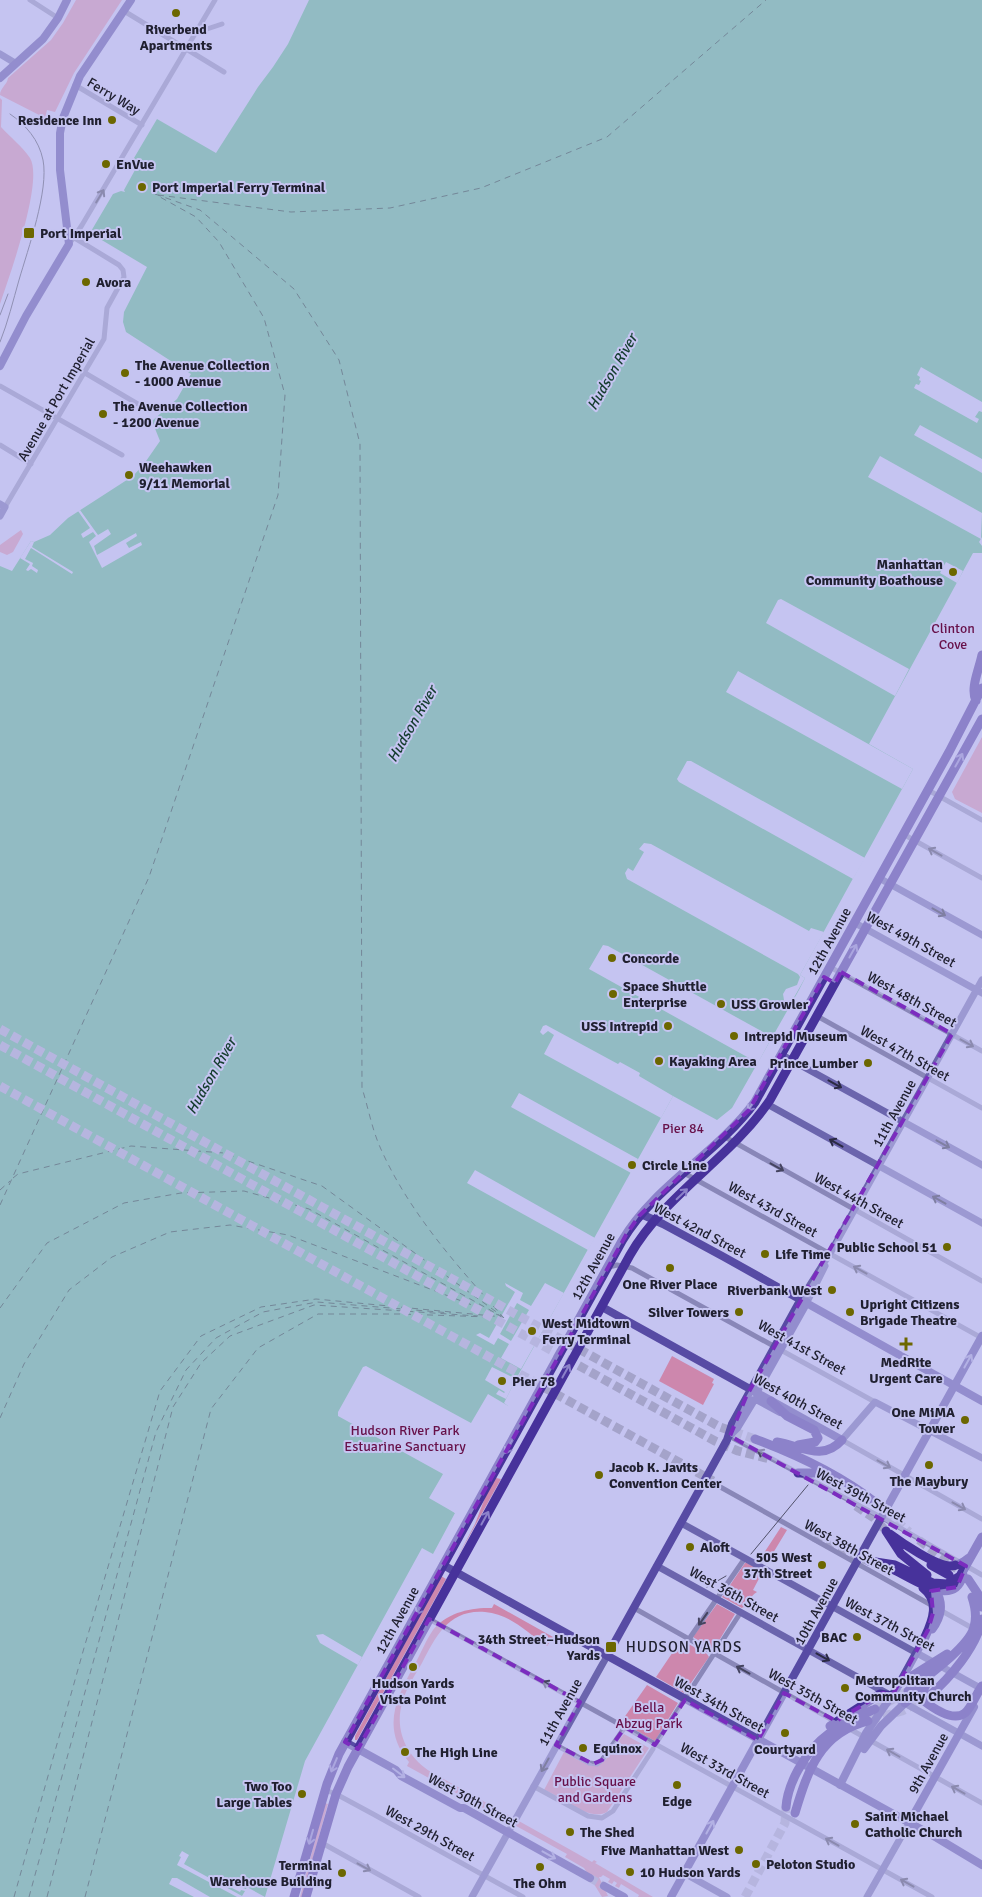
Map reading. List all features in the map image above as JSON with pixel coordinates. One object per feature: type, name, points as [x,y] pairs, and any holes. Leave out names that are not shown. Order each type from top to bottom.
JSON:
[{"type":"highway","points":[[980,697],[973,694],[975,678],[982,656]]},
{"type":"highway","name":"12th Avenue","points":[[294,1897],[325,1790],[333,1766],[345,1742],[626,1235],[641,1214],[725,1137],[754,1102],[782,1055],[980,697]]},
{"type":"highway","name":"12th Avenue","points":[[309,1895],[336,1794],[358,1748],[637,1243],[656,1220],[734,1143],[768,1104],[982,719]]},
{"type":"highway","points":[[824,977],[835,983]]},
{"type":"highway","points":[[771,1401],[787,1416],[814,1430],[818,1436],[817,1440],[812,1443],[792,1445]]},
{"type":"highway","points":[[523,1420],[532,1432]]},
{"type":"highway","points":[[842,1440],[831,1450],[821,1452],[755,1439],[792,1453],[832,1474],[876,1503]]},
{"type":"highway","points":[[494,1473],[500,1476],[508,1475]]},
{"type":"highway","points":[[798,1473],[832,1474]]},
{"type":"highway","points":[[886,1531],[891,1541],[905,1558],[932,1579],[951,1578],[970,1563]]},
{"type":"highway","points":[[886,1531],[942,1565],[970,1563]]},
{"type":"highway","points":[[886,1531],[905,1550],[949,1575]]},
{"type":"highway","points":[[970,1563],[955,1580],[947,1584],[939,1584],[901,1567],[869,1561],[894,1570],[935,1590],[945,1591],[957,1587],[962,1579],[970,1563],[982,1537]]},
{"type":"highway","points":[[915,1581],[929,1593],[933,1603],[933,1613],[925,1637]]},
{"type":"highway","points":[[908,1691],[960,1647],[968,1639],[975,1627],[976,1612],[966,1582],[978,1594],[982,1608]]},
{"type":"highway","points":[[925,1637],[938,1620],[940,1612],[940,1600],[935,1590]]},
{"type":"highway","points":[[928,1697],[962,1659],[974,1640],[982,1620],[980,1607],[972,1597]]},
{"type":"highway","points":[[905,1703],[955,1660],[974,1640]]},
{"type":"highway","points":[[899,1684],[960,1647]]},
{"type":"highway","points":[[926,1685],[922,1692],[924,1701],[955,1716],[966,1712],[982,1689]]},
{"type":"highway","points":[[783,1810],[791,1783],[806,1754],[819,1735],[841,1718],[880,1694],[892,1696]]},
{"type":"highway","points":[[806,1754],[840,1726],[875,1709]]},
{"type":"highway","points":[[794,1816],[792,1809],[806,1770],[826,1739],[844,1729],[868,1721]]},
{"type":"highway","points":[[783,1810],[790,1808],[804,1768],[826,1739]]},
{"type":"main road","points":[[0,78],[43,39],[58,18],[67,0]]},
{"type":"main road","points":[[0,366],[33,303],[70,239],[61,193],[60,133],[63,118],[75,85],[131,0]]},
{"type":"main road","points":[[0,54],[15,63]]},
{"type":"main road","points":[[0,516],[2,506]]},
{"type":"main road","points":[[879,878],[982,935]]},
{"type":"main road","name":"West 49th Street","points":[[854,923],[979,991]]},
{"type":"main road","name":"11th Avenue","points":[[472,1897],[706,1479],[729,1436],[732,1424],[754,1394],[927,1078],[979,991],[982,980]]},
{"type":"main road","points":[[782,1055],[982,1165]]},
{"type":"main road","points":[[768,1104],[982,1223]]},
{"type":"main road","name":"West 42nd Street","points":[[641,1214],[656,1220],[804,1301],[982,1401]]},
{"type":"main road","name":"West 40th Street","points":[[602,1307],[754,1394],[787,1416]]},
{"type":"main road","name":"10th Avenue","points":[[671,1897],[982,1337]]},
{"type":"main road","name":"West 40th Street","points":[[754,1394],[771,1401],[842,1440]]},
{"type":"main road","points":[[842,1440],[875,1402]]},
{"type":"main road","name":"West 41st Street","points":[[875,1402],[982,1458]]},
{"type":"main road","name":"West 37th Street","points":[[681,1523],[982,1689]]},
{"type":"main road","name":"West 34th Street","points":[[443,1565],[982,1864]]},
{"type":"main road","name":"West 36th Street","points":[[657,1566],[982,1746]]},
{"type":"main road","points":[[840,1785],[925,1637]]},
{"type":"main road","name":"9th Avenue","points":[[867,1897],[960,1733],[982,1689]]},
{"type":"main road","points":[[867,1738],[905,1703]]},
{"type":"main road","name":"West 30th Street","points":[[345,1742],[396,1770],[401,1776],[508,1832],[590,1878]]},
{"type":"main road","points":[[684,1874],[726,1897]]},
{"type":"main road","points":[[604,1886],[624,1897]]},
{"type":"street","points":[[30,0],[58,18]]},
{"type":"street","points":[[70,239],[142,125],[215,0]]},
{"type":"street","points":[[124,11],[224,72]]},
{"type":"street","points":[[195,33],[222,24]]},
{"type":"street","name":"Ferry Way","points":[[75,85],[142,125]]},
{"type":"street","name":"Avenue at Port Imperial","points":[[2,506],[31,464],[104,339],[107,308],[123,280],[124,274],[120,265],[70,239]]},
{"type":"street","points":[[85,373],[148,410]]},
{"type":"street","points":[[0,386],[122,455]]},
{"type":"street","points":[[0,445],[31,464]]},
{"type":"street","points":[[928,790],[982,820]]},
{"type":"street","points":[[903,834],[982,878]]},
{"type":"street","name":"West 48th Street","points":[[830,967],[982,1051]]},
{"type":"street","name":"West 47th Street","points":[[817,1016],[982,1108]]},
{"type":"street","name":"West 44th Street","points":[[725,1137],[982,1281]]},
{"type":"street","name":"West 43rd Street","points":[[684,1173],[829,1256],[982,1337]]},
{"type":"street","points":[[608,1267],[624,1266]]},
{"type":"street","name":"West 41st Street","points":[[624,1266],[875,1402]]},
{"type":"street","name":"West 39th Street","points":[[729,1436],[951,1558],[970,1563],[982,1575]]},
{"type":"street","name":"West 40th Street","points":[[842,1440],[982,1519]]},
{"type":"street","name":"West 38th Street","points":[[706,1479],[982,1634]]},
{"type":"street","points":[[689,1639],[745,1558]]},
{"type":"street","name":"West 35th Street","points":[[634,1608],[982,1803]]},
{"type":"street","points":[[533,1786],[588,1816],[602,1818],[608,1815],[614,1809],[741,1612]]},
{"type":"street","name":"West 33rd Street","points":[[429,1619],[580,1702],[654,1747],[794,1816],[883,1870],[932,1897]]},
{"type":"street","points":[[556,1745],[589,1763],[597,1764],[625,1728]]},
{"type":"street","name":"West 29th Street","points":[[325,1790],[336,1794],[523,1897]]},
{"type":"street","points":[[322,1843],[419,1897]]},
{"type":"highlighted area","points":[[841,972],[952,1034],[746,1397],[730,1436],[966,1566],[957,1587],[931,1591],[933,1613],[928,1630],[892,1696],[883,1693],[836,1721],[784,1693],[758,1740],[685,1700],[655,1745],[625,1727],[602,1760],[593,1764],[556,1745],[580,1702],[429,1619],[358,1749],[345,1742],[626,1235],[639,1216],[749,1110],[824,977],[835,983]]},
{"type":"green space","points":[[76,0],[122,0],[74,73],[55,112],[47,110],[45,118],[0,95],[0,93],[8,78],[51,40]]},
{"type":"green space","points":[[0,98],[2,100],[1,127],[30,158],[33,170],[29,207],[24,230],[0,304]]},
{"type":"green space","points":[[21,530],[23,534],[13,552],[7,555],[0,552],[0,545]]},
{"type":"green space","points":[[982,737],[982,813],[955,799],[952,792]]},
{"type":"green space","points":[[672,1356],[714,1379],[712,1383],[714,1384],[703,1405],[659,1381]]},
{"type":"green space","points":[[496,1478],[501,1479],[456,1560],[475,1524],[486,1495]]},
{"type":"green space","points":[[781,1527],[787,1530],[767,1563],[760,1559]]},
{"type":"green space","points":[[745,1563],[763,1571],[753,1590],[757,1592],[751,1597],[746,1608],[742,1608],[722,1597]]},
{"type":"green space","points":[[441,1576],[446,1579],[357,1740],[355,1740],[355,1736]]},
{"type":"green space","name":"The High Line","points":[[494,1604],[553,1637],[547,1646],[511,1620],[485,1612],[473,1612],[453,1620],[445,1626],[433,1643],[403,1700],[400,1722],[404,1742],[415,1759],[431,1772],[592,1862],[594,1860],[597,1862],[595,1863],[653,1897],[638,1897],[639,1895],[621,1884],[619,1888],[615,1886],[617,1883],[614,1881],[612,1884],[608,1882],[610,1879],[603,1875],[599,1877],[608,1896],[602,1897],[584,1868],[565,1857],[567,1854],[407,1766],[409,1762],[400,1749],[395,1737],[394,1713],[402,1689],[428,1638],[438,1624],[452,1615],[468,1610],[492,1608]]},
{"type":"green space","points":[[717,1604],[735,1614],[714,1649],[712,1649],[693,1637]]},
{"type":"green space","name":"Bella Abzug Park","points":[[681,1640],[707,1654],[709,1657],[684,1693],[656,1677]]},
{"type":"green space","name":"Bella Abzug Park","points":[[647,1685],[678,1703],[655,1741],[621,1722]]},
{"type":"green space","name":"Public Square and Gardens","points":[[624,1734],[649,1748],[607,1812],[592,1814],[583,1811],[544,1790],[564,1752],[582,1762],[595,1766],[605,1761]]},
{"type":"green space","points":[[325,1803],[328,1804],[302,1897],[300,1897]]},
{"type":"water","name":"Hudson River","points":[[309,0],[982,0],[982,537],[979,542],[982,546],[982,553],[973,553],[869,744],[913,769],[800,975],[805,978],[799,990],[732,1108],[717,1120],[673,1096],[516,1379],[504,1403],[508,1406],[451,1510],[455,1513],[433,1554],[422,1548],[305,1761],[265,1897],[0,1897],[0,566],[12,571],[31,541],[34,542],[50,535],[68,518],[133,476],[160,441],[152,421],[177,399],[191,374],[126,332],[123,322],[124,312],[147,267],[90,233],[113,194],[121,191],[125,192],[124,190],[135,170],[134,158],[157,119],[216,153],[288,44]]},
{"type":"pier","points":[[921,367],[982,402],[982,412],[979,411],[975,417],[979,419],[977,423],[914,388],[921,381],[917,375]]},
{"type":"pier","points":[[920,425],[982,459],[982,473],[914,435]]},
{"type":"pier","points":[[880,456],[982,513],[981,539],[868,477]]},
{"type":"pier","points":[[80,510],[98,535],[108,529],[111,534],[94,546],[97,555],[136,533],[137,536],[126,543],[129,548],[141,542],[142,545],[102,568],[89,542],[96,536],[93,532],[83,538],[81,534],[90,528],[78,511]]},
{"type":"pier","points":[[31,541],[34,542],[32,547],[73,572],[72,574],[31,548],[25,559],[33,563],[32,566],[38,570],[37,573],[31,569],[26,570],[30,564],[20,558]]},
{"type":"pier","name":"Manhattan Community Boathouse","points":[[946,562],[963,571],[957,583],[940,573]]},
{"type":"pier","points":[[781,599],[909,669],[895,696],[766,623],[778,600]]},
{"type":"pier","points":[[738,671],[913,769],[902,789],[726,692]]},
{"type":"pier","points":[[687,761],[691,761],[865,858],[853,879],[679,782],[677,779]]},
{"type":"pier","points":[[644,843],[651,844],[809,931],[811,928],[824,932],[800,975],[805,978],[792,1001],[784,1000],[783,994],[786,989],[797,985],[800,977],[798,974],[627,879],[625,873],[628,868],[633,871],[644,852],[639,849]]},
{"type":"pier","points":[[603,945],[608,946],[772,1037],[758,1063],[589,969]]},
{"type":"pier","name":"Pier 84","points":[[546,1025],[618,1064],[620,1062],[640,1073],[639,1076],[673,1096],[661,1118],[544,1054],[554,1035],[548,1031],[543,1035],[540,1032],[543,1026]]},
{"type":"pier","points":[[519,1093],[638,1159],[631,1173],[511,1107]]},
{"type":"pier","points":[[475,1170],[595,1238],[588,1250],[467,1183]]},
{"type":"pier","points":[[505,1283],[523,1293],[520,1300],[531,1306],[545,1283],[564,1293],[521,1369],[501,1358],[509,1344],[498,1338],[494,1345],[476,1335],[480,1333],[489,1338],[515,1292],[506,1286]],"holes":[[[517,1303],[529,1310],[511,1341],[500,1334]]]},
{"type":"pier","points":[[366,1366],[471,1423],[488,1394],[510,1407],[454,1509],[457,1511],[455,1513],[429,1498],[443,1474],[338,1416],[338,1412],[363,1367]]},
{"type":"pier","points":[[492,1367],[516,1379],[506,1399],[496,1394],[499,1390],[505,1392],[485,1380]]},
{"type":"pier","points":[[323,1634],[362,1657],[358,1665],[320,1643],[316,1635]]},
{"type":"pier","points":[[182,1851],[189,1855],[184,1864],[242,1896],[245,1891],[241,1890],[240,1892],[232,1888],[236,1881],[244,1885],[243,1888],[246,1889],[247,1887],[265,1897],[237,1897],[177,1865]]},
{"type":"pier","points":[[172,1878],[177,1878],[210,1897],[194,1897],[169,1884]]},
{"type":"ferry route","points":[[158,195],[291,212],[390,208],[481,188],[607,137],[766,0]]},
{"type":"ferry route","points":[[155,194],[200,210],[294,289],[339,360],[360,444],[362,1088],[377,1140],[391,1171],[419,1216],[451,1258],[504,1318]]},
{"type":"ferry route","points":[[0,1205],[149,877],[278,495],[285,395],[264,318],[219,242],[196,217],[160,197]]},
{"type":"ferry route","points":[[13,1178],[18,1174],[131,1146],[224,1153],[322,1186],[502,1316]]},
{"type":"ferry route","points":[[0,1190],[10,1181]]},
{"type":"ferry route","points":[[0,1308],[47,1243],[124,1203],[181,1193],[244,1191],[309,1209],[499,1315]]},
{"type":"ferry route","points":[[0,1418],[24,1364],[69,1290],[112,1257],[170,1232],[230,1225],[288,1235],[501,1316]]},
{"type":"ferry route","points":[[14,1897],[84,1648],[160,1391],[201,1336],[261,1307],[316,1299],[503,1317]]},
{"type":"ferry route","points":[[29,1897],[156,1432],[186,1370],[216,1338],[263,1312],[317,1302],[451,1313]]},
{"type":"ferry route","points":[[47,1897],[173,1407],[201,1363],[230,1336],[314,1305],[478,1316]]},
{"type":"ferry route","points":[[85,1897],[211,1409],[258,1348],[318,1314],[490,1317]]},
{"type":"tunnel","points":[[0,1029],[720,1427],[755,1439]]},
{"type":"tunnel","points":[[0,1045],[715,1441],[738,1451],[770,1459]]},
{"type":"tunnel","points":[[0,1086],[713,1481]]},
{"type":"tunnel","points":[[876,1503],[909,1532]]},
{"type":"tunnel","points":[[856,1506],[874,1518],[886,1531]]},
{"type":"tunnel","points":[[814,1537],[843,1552],[869,1561]]},
{"type":"tunnel","points":[[919,1540],[957,1569]]},
{"type":"tunnel","points":[[875,1709],[908,1691]]},
{"type":"tunnel","points":[[870,1720],[902,1711],[928,1697]]},
{"type":"tunnel","points":[[745,1897],[785,1823],[786,1807]]},
{"type":"tunnel","points":[[590,1878],[604,1886]]},
{"type":"tram line","points":[[0,342],[37,220],[44,172],[43,160],[35,140],[26,128],[10,114]]},
{"type":"tram line","points":[[0,315],[8,294]]},
{"type":"railway","points":[[751,1554],[808,1485]]},
{"type":"railway","points":[[707,1587],[726,1576]]},
{"type":"place","name":"Riverbend Apartments","points":[[176,13]]},
{"type":"place","name":"Residence Inn","points":[[112,120]]},
{"type":"place","name":"EnVue","points":[[106,164]]},
{"type":"place","name":"Port Imperial Ferry Terminal","points":[[142,187]]},
{"type":"place","name":"Port Imperial","points":[[29,233]]},
{"type":"place","name":"Avora","points":[[86,282]]},
{"type":"place","name":"The Avenue Collection - 1000 Avenue","points":[[125,373]]},
{"type":"place","name":"The Avenue Collection - 1200 Avenue","points":[[103,414]]},
{"type":"place","name":"Weehawken 9/11 Memorial","points":[[129,475]]},
{"type":"place","name":"Manhattan Community Boathouse","points":[[953,572]]},
{"type":"place","name":"Concorde","points":[[612,958]]},
{"type":"place","name":"Space Shuttle Enterprise","points":[[613,994]]},
{"type":"place","name":"USS Growler","points":[[721,1004]]},
{"type":"place","name":"USS Intrepid","points":[[668,1026]]},
{"type":"place","name":"Intrepid Museum","points":[[734,1036]]},
{"type":"place","name":"Kayaking Area","points":[[659,1061]]},
{"type":"place","name":"Prince Lumber","points":[[868,1063]]},
{"type":"place","name":"Circle Line","points":[[632,1165]]},
{"type":"place","name":"Public School 51","points":[[947,1247]]},
{"type":"place","name":"Life Time","points":[[765,1254]]},
{"type":"place","name":"One River Place","points":[[670,1268]]},
{"type":"place","name":"Riverbank West","points":[[832,1290]]},
{"type":"place","name":"Silver Towers","points":[[739,1312]]},
{"type":"place","name":"Upright Citizens Brigade Theatre","points":[[850,1312]]},
{"type":"place","name":"West Midtown Ferry Terminal","points":[[532,1331]]},
{"type":"place","name":"MedRite Urgent Care","points":[[906,1344]]},
{"type":"place","name":"Pier 78","points":[[502,1381]]},
{"type":"place","name":"One MiMA Tower","points":[[965,1420]]},
{"type":"place","name":"The Maybury","points":[[929,1465]]},
{"type":"place","name":"Jacob K. Javits Convention Center","points":[[599,1475]]},
{"type":"place","name":"Aloft","points":[[690,1547]]},
{"type":"place","name":"505 West 37th Street","points":[[822,1565]]},
{"type":"place","name":"BAC","points":[[857,1637]]},
{"type":"place","name":"34th Street–Hudson Yards","points":[[611,1647]]},
{"type":"place","name":"Hudson Yards Vista Point","points":[[413,1667]]},
{"type":"place","name":"Metropolitan Community Church","points":[[845,1688]]},
{"type":"place","name":"Courtyard","points":[[785,1733]]},
{"type":"place","name":"Equinox","points":[[583,1748]]},
{"type":"place","name":"The High Line","points":[[405,1752]]},
{"type":"place","name":"Edge","points":[[677,1785]]},
{"type":"place","name":"Two Too Large Tables","points":[[302,1794]]},
{"type":"place","name":"Saint Michael Catholic Church","points":[[855,1824]]},
{"type":"place","name":"The Shed","points":[[570,1832]]},
{"type":"place","name":"Five Manhattan West","points":[[739,1850]]},
{"type":"place","name":"Peloton Studio","points":[[756,1864]]},
{"type":"place","name":"The Ohm","points":[[540,1867]]},
{"type":"place","name":"10 Hudson Yards","points":[[630,1872]]},
{"type":"place","name":"Terminal Warehouse Building","points":[[342,1873]]},
{"type":"district","name":"HUDSON YARDS","points":[[684,1647]]},
{"type":"park label","name":"Clinton Cove","points":[[953,636]]},
{"type":"park label","name":"Hudson River Park Estuarine Sanctuary","points":[[405,1438]]}]
